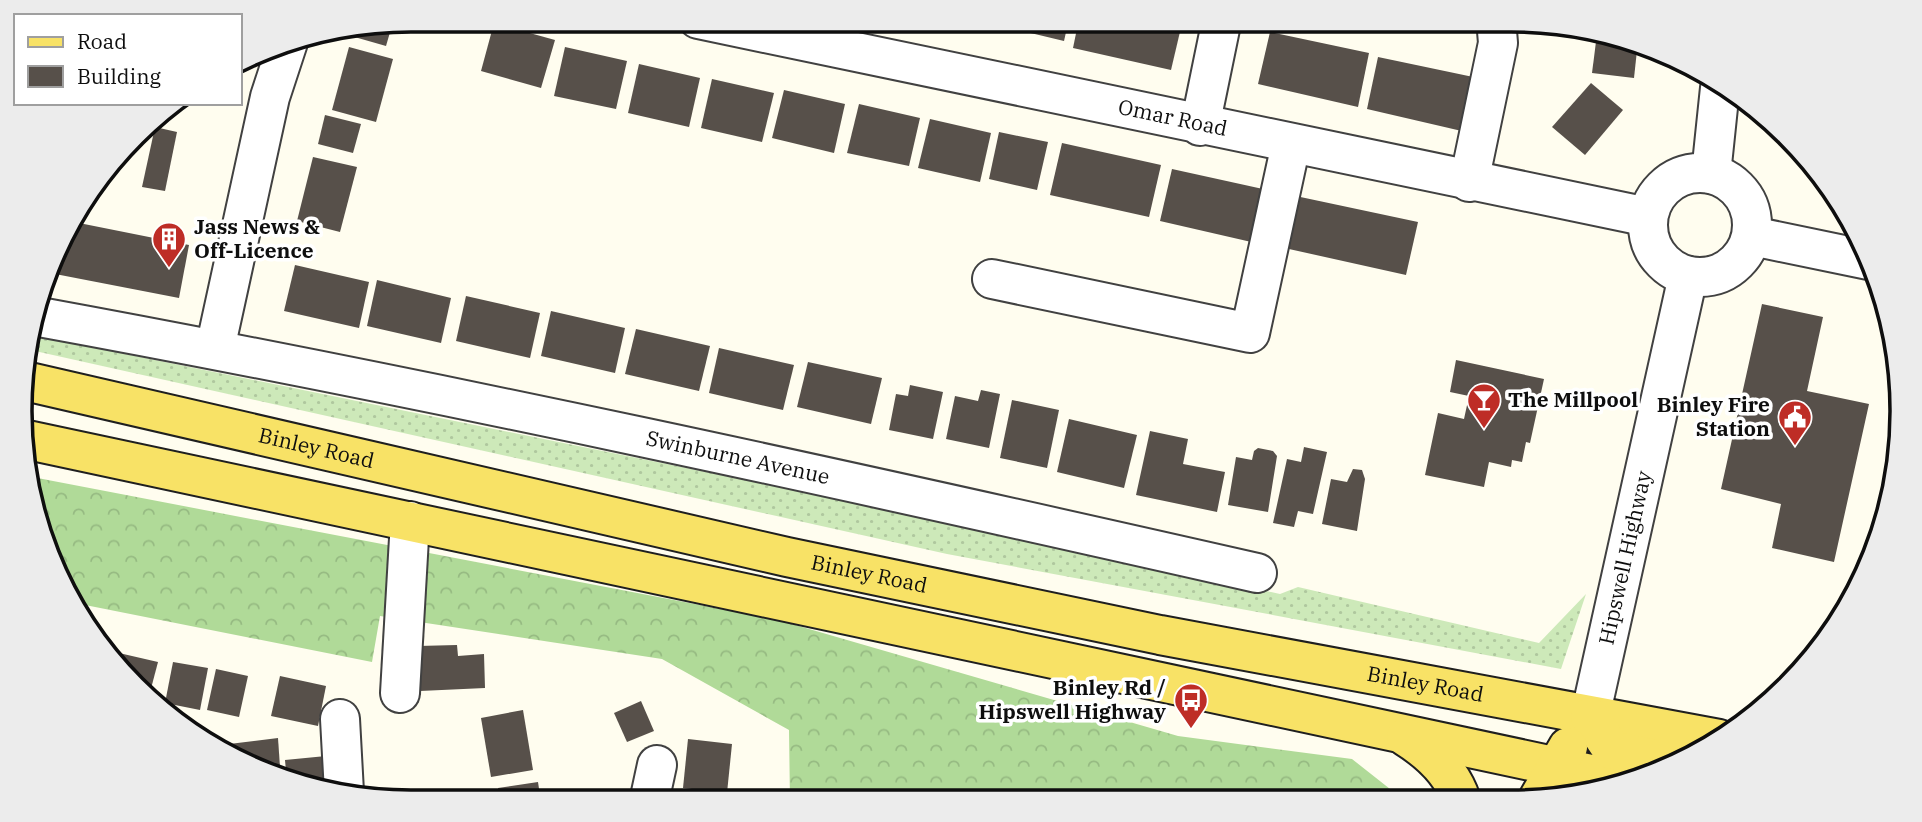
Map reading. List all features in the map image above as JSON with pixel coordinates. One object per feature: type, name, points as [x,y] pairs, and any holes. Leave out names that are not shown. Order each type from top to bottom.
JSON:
[{"type":"main road","name":"Binley Road","points":[[32,383],[787,556],[1244,651],[1593,705],[1708,736]]},
{"type":"main road","points":[[33,441],[1401,733],[1587,778]]},
{"type":"main road","points":[[1593,705],[1612,750],[1660,760]]},
{"type":"main road","points":[[1587,778],[1593,705]]},
{"type":"main road","points":[[1401,733],[1438,761],[1458,790]]},
{"type":"main road","points":[[1569,786],[1587,778]]},
{"type":"street","name":"Omar Road","points":[[759,32],[1469,182],[1648,217]]},
{"type":"street","points":[[1200,126],[1219,32]]},
{"type":"street","points":[[1469,182],[1498,43],[1497,32]]},
{"type":"street","points":[[215,349],[270,97],[284,54]]},
{"type":"street","points":[[1711,174],[1719,93]]},
{"type":"street","points":[[992,279],[1250,333],[1291,144]]},
{"type":"street","points":[[1687,174],[1711,174],[1731,183],[1745,198],[1752,213],[1752,236],[1743,256],[1727,270],[1704,278],[1688,276],[1675,272],[1656,254],[1650,242],[1648,217],[1654,200],[1671,182],[1687,174]]},
{"type":"street","points":[[1752,236],[1858,258]]},
{"type":"street","name":"Hipswell Highway","points":[[1593,705],[1688,276]]},
{"type":"street","name":"Swinburne Avenue","points":[[43,318],[215,349],[827,476],[1258,573]]},
{"type":"street","points":[[400,693],[410,521]]},
{"type":"street","points":[[340,719],[344,784]]},
{"type":"street","points":[[652,790],[657,765]]},
{"type":"green space","points":[[39,336],[716,474],[1280,594],[1298,587],[1539,643],[1586,594],[1561,669],[947,554],[37,351]]},
{"type":"green space","points":[[38,478],[778,620],[1178,736],[1352,759],[1391,790],[790,790],[789,730],[662,659],[380,616],[372,662],[84,605],[60,556],[44,509]]},
{"type":"building","points":[[390,32],[386,46],[352,36]]},
{"type":"building","points":[[492,32],[526,32],[555,40],[541,88],[481,71]]},
{"type":"building","points":[[1027,32],[1066,32],[1064,41]]},
{"type":"building","points":[[1076,32],[1180,32],[1171,70],[1073,48]]},
{"type":"building","points":[[1270,32],[1369,53],[1358,107],[1258,84]]},
{"type":"building","points":[[1596,41],[1637,53],[1634,78],[1592,73]]},
{"type":"building","points":[[349,47],[393,59],[376,122],[332,110]]},
{"type":"building","points":[[565,47],[627,61],[616,109],[554,96]]},
{"type":"building","points":[[1378,57],[1478,78],[1466,132],[1367,109]]},
{"type":"building","points":[[639,64],[700,78],[689,127],[628,113]]},
{"type":"building","points":[[712,79],[774,93],[762,142],[701,128]]},
{"type":"building","points":[[1591,83],[1623,110],[1585,155],[1552,127]]},
{"type":"building","points":[[784,90],[845,104],[834,153],[772,138]]},
{"type":"building","points":[[859,104],[920,118],[909,166],[847,153]]},
{"type":"building","points":[[325,115],[361,124],[353,153],[318,144]]},
{"type":"building","points":[[930,119],[991,133],[980,182],[918,168]]},
{"type":"building","points":[[159,128],[177,132],[165,191],[142,187],[154,133]]},
{"type":"building","points":[[999,132],[1048,142],[1037,190],[989,179]]},
{"type":"building","points":[[1062,143],[1161,165],[1149,217],[1050,195]]},
{"type":"building","points":[[313,157],[357,167],[340,232],[297,221]]},
{"type":"building","points":[[1172,169],[1272,191],[1260,244],[1160,221]]},
{"type":"building","points":[[1291,195],[1418,222],[1406,275],[1280,247]]},
{"type":"building","points":[[81,223],[189,245],[179,298],[57,274]]},
{"type":"building","points":[[295,265],[369,282],[359,328],[284,311]]},
{"type":"building","points":[[377,280],[451,298],[441,343],[367,326]]},
{"type":"building","points":[[466,296],[540,313],[530,358],[456,341]]},
{"type":"building","name":"Binley Fire Station","points":[[1762,304],[1823,317],[1807,391],[1869,404],[1834,562],[1772,548],[1781,504],[1721,489]]},
{"type":"building","points":[[551,311],[625,328],[615,373],[541,356]]},
{"type":"building","points":[[636,329],[710,346],[699,391],[625,374]]},
{"type":"building","points":[[719,348],[794,365],[783,410],[709,393]]},
{"type":"building","name":"The Millpool","points":[[1456,360],[1544,379],[1530,443],[1526,442],[1522,462],[1512,460],[1511,467],[1489,462],[1484,487],[1425,475],[1438,413],[1464,419],[1469,396],[1450,392]]},
{"type":"building","points":[[808,362],[882,378],[871,424],[797,407]]},
{"type":"building","points":[[910,385],[943,392],[933,439],[889,430],[896,394],[908,396]]},
{"type":"building","points":[[981,390],[1000,394],[989,448],[946,439],[955,396],[978,401]]},
{"type":"building","points":[[1012,400],[1059,410],[1047,468],[1000,458]]},
{"type":"building","points":[[1069,419],[1137,435],[1124,488],[1057,472]]},
{"type":"building","points":[[1150,431],[1188,439],[1183,464],[1225,472],[1217,512],[1136,495]]},
{"type":"building","points":[[1304,447],[1327,452],[1313,514],[1298,511],[1294,527],[1273,523],[1287,459],[1301,462]]},
{"type":"building","points":[[1258,448],[1273,451],[1277,456],[1268,512],[1228,505],[1236,457],[1252,460],[1254,451]]},
{"type":"building","points":[[1353,469],[1362,470],[1365,479],[1357,531],[1322,524],[1331,479],[1347,482]]},
{"type":"building","points":[[457,645],[458,656],[484,654],[485,688],[420,691],[418,646]]},
{"type":"building","points":[[119,653],[158,662],[151,687]]},
{"type":"building","points":[[173,662],[208,668],[200,710],[171,704],[166,700]]},
{"type":"building","points":[[216,669],[248,676],[239,717],[207,710]]},
{"type":"building","points":[[280,676],[326,686],[318,726],[271,716]]},
{"type":"building","points":[[641,701],[654,731],[627,742],[614,713]]},
{"type":"building","points":[[523,710],[533,770],[491,777],[481,718]]},
{"type":"building","points":[[278,738],[280,767],[266,762],[229,744]]},
{"type":"building","points":[[688,739],[732,744],[727,790],[683,788]]},
{"type":"building","points":[[326,756],[328,781],[286,769],[285,760]]},
{"type":"building","points":[[538,782],[539,790],[498,790]]},
{"type":"place","name":"Jass News & Off-Licence","points":[[169,269]]},
{"type":"place","name":"The Millpool","points":[[1484,430]]},
{"type":"place","name":"Binley Fire Station","points":[[1795,447]]},
{"type":"place","name":"Binley Rd / Hipswell Highway","points":[[1191,730]]}]
